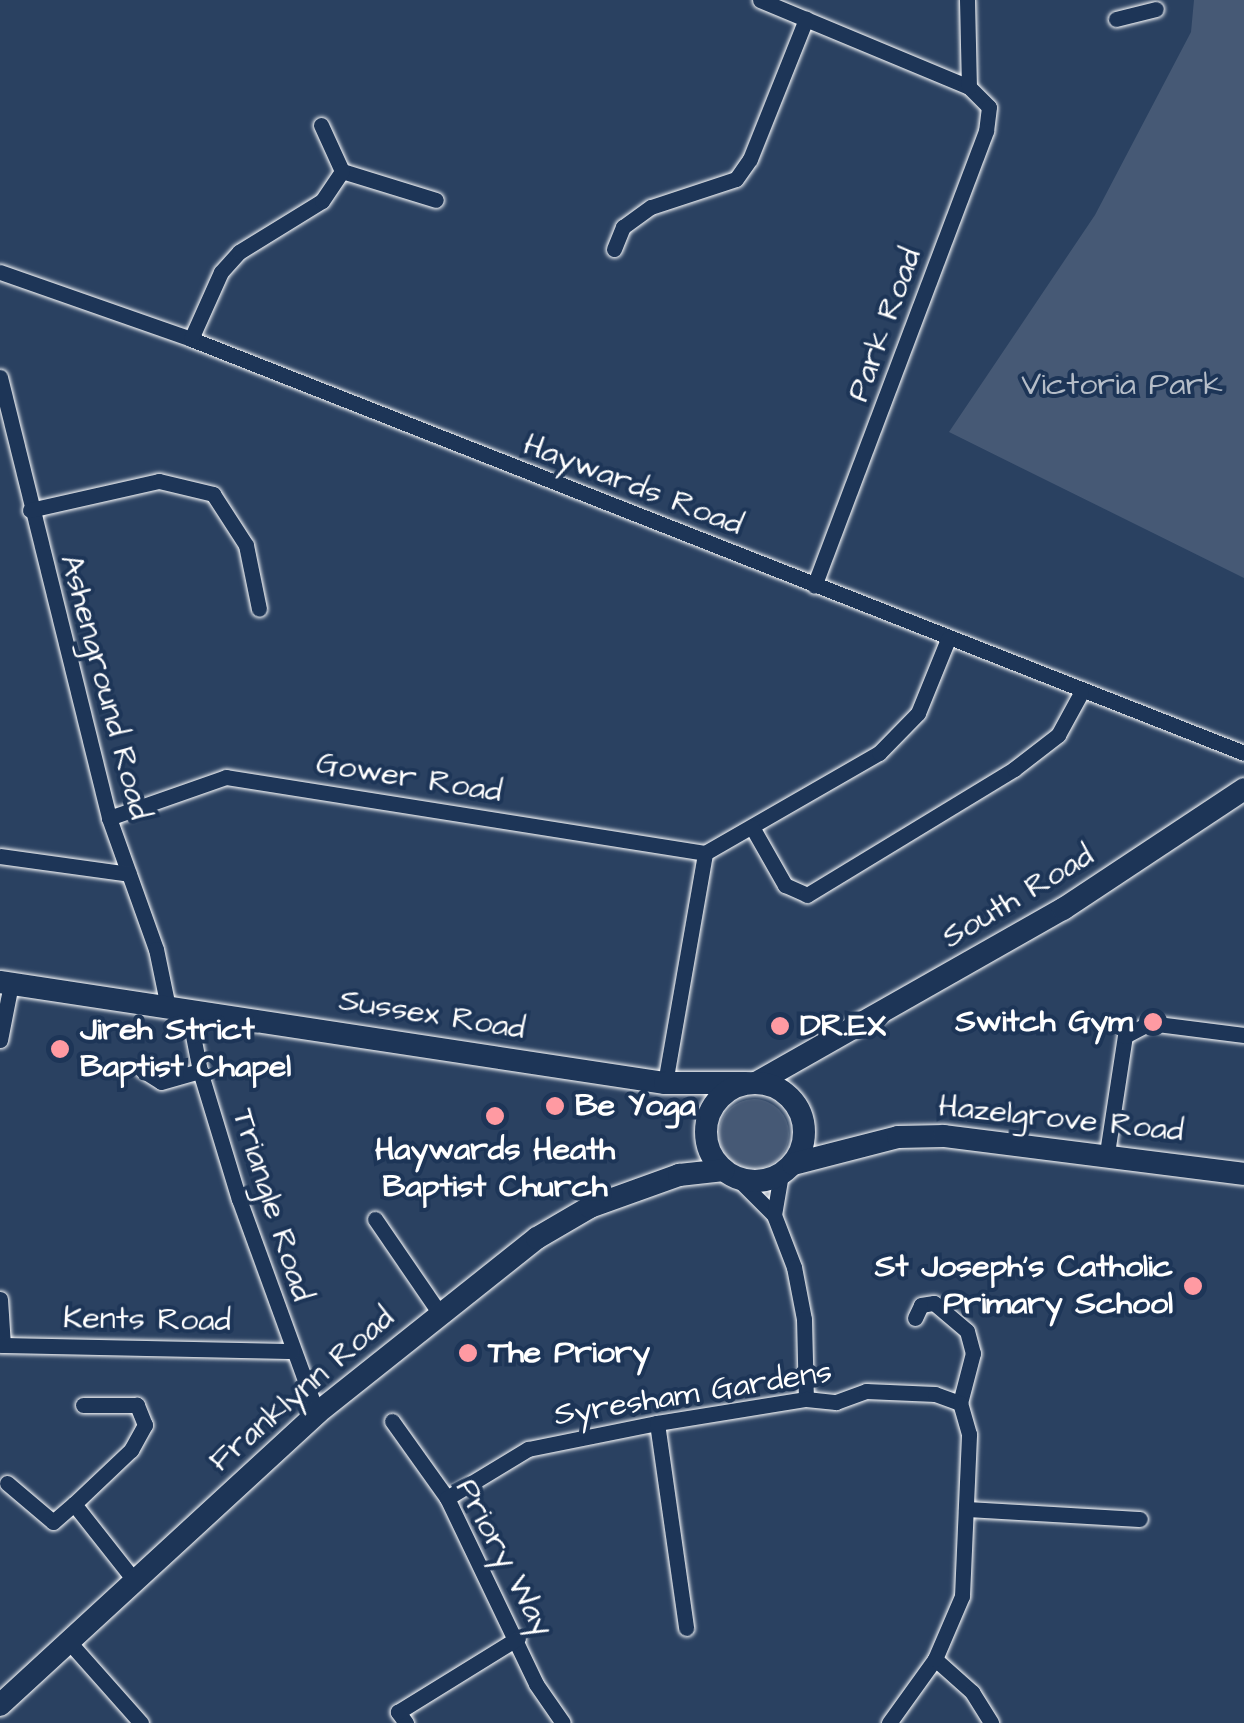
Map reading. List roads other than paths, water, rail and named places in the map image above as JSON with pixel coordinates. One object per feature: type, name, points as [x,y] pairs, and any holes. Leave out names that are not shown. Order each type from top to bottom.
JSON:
[{"type":"main road","name":"South Road","points":[[752,1083],[819,1051],[1125,871],[1244,789]]},
{"type":"main road","name":"Sussex Road","points":[[5,983],[665,1082],[752,1083]]},
{"type":"main road","points":[[794,1102],[819,1051]]},
{"type":"main road","points":[[665,1082],[687,1096],[707,1133],[731,1174],[787,1169],[804,1126],[794,1102],[752,1083],[720,1098],[707,1133],[679,1175]]},
{"type":"main road","name":"Hazelgrove Road","points":[[804,1126],[830,1140],[871,1146]]},
{"type":"main road","name":"Hazelgrove Road","points":[[787,1169],[871,1146],[944,1136],[1107,1152],[1244,1174]]},
{"type":"main road","name":"Franklynn Road","points":[[0,1705],[317,1413],[538,1238],[590,1208],[679,1175],[731,1174]]},
{"type":"street","points":[[760,0],[969,87],[967,0]]},
{"type":"street","points":[[1116,19],[1134,7],[1156,9]]},
{"type":"street","points":[[614,250],[623,227],[652,207],[736,179],[806,19]]},
{"type":"street","name":"Park Road","points":[[814,586],[986,131],[989,107],[969,87]]},
{"type":"street","points":[[321,125],[342,171],[436,200]]},
{"type":"street","points":[[191,340],[221,272],[240,252],[322,202],[342,171]]},
{"type":"street","name":"Haywards Road","points":[[0,272],[191,340],[1244,753]]},
{"type":"street","name":"Ashenground Road","points":[[0,377],[109,818],[178,1008]]},
{"type":"street","points":[[30,510],[159,481],[213,494],[246,545],[259,609]]},
{"type":"street","points":[[665,1082],[705,853],[879,753],[918,713],[948,639]]},
{"type":"street","points":[[752,827],[786,885],[807,895],[1014,769],[1058,735],[1081,692]]},
{"type":"street","name":"Gower Road","points":[[109,818],[226,777],[705,853]]},
{"type":"street","points":[[0,856],[128,874]]},
{"type":"street","points":[[0,1040],[5,983]]},
{"type":"street","name":"Triangle Road","points":[[178,1008],[292,1350],[317,1413]]},
{"type":"street","points":[[1107,1152],[1125,1036],[1149,1023],[1244,1035]]},
{"type":"street","points":[[142,1070],[161,1082],[200,1072]]},
{"type":"street","points":[[774,1215],[787,1169]]},
{"type":"street","points":[[731,1174],[774,1215],[804,1319],[806,1399]]},
{"type":"street","points":[[375,1219],[440,1314]]},
{"type":"street","points":[[0,1299],[2,1345]]},
{"type":"street","points":[[889,1723],[935,1658],[962,1596],[969,1434],[960,1403],[973,1353],[967,1332],[934,1303],[921,1304],[915,1318]]},
{"type":"street","name":"Kents Road","points":[[2,1345],[292,1350]]},
{"type":"street","name":"Syresham Gardens","points":[[447,1498],[528,1448],[657,1423],[806,1399],[836,1402],[866,1391],[935,1394],[960,1403]]},
{"type":"street","points":[[7,1483],[54,1522],[131,1450],[145,1424],[137,1405],[83,1405]]},
{"type":"street","name":"Priory Way","points":[[392,1421],[447,1498],[518,1638],[536,1684],[563,1723]]},
{"type":"street","points":[[657,1423],[686,1628]]},
{"type":"street","points":[[74,1504],[134,1580]]},
{"type":"street","points":[[966,1509],[1140,1519]]},
{"type":"street","points":[[406,1723],[398,1712],[518,1638]]},
{"type":"street","points":[[70,1643],[141,1723]]},
{"type":"street","points":[[935,1658],[972,1692],[990,1723]]},
{"type":"place","name":"Switch Gym","points":[[1153,1022]]},
{"type":"place","name":"DR.EX","points":[[780,1026]]},
{"type":"place","name":"Jireh Strict Baptist Chapel","points":[[60,1049]]},
{"type":"place","name":"Be Yoga","points":[[555,1106]]},
{"type":"place","name":"Haywards Heath Baptist Church","points":[[495,1116]]},
{"type":"place","name":"St Joseph's Catholic Primary School","points":[[1193,1286]]},
{"type":"place","name":"The Priory","points":[[468,1353]]},
{"type":"park label","name":"Victoria Park","points":[[1122,385]]}]
